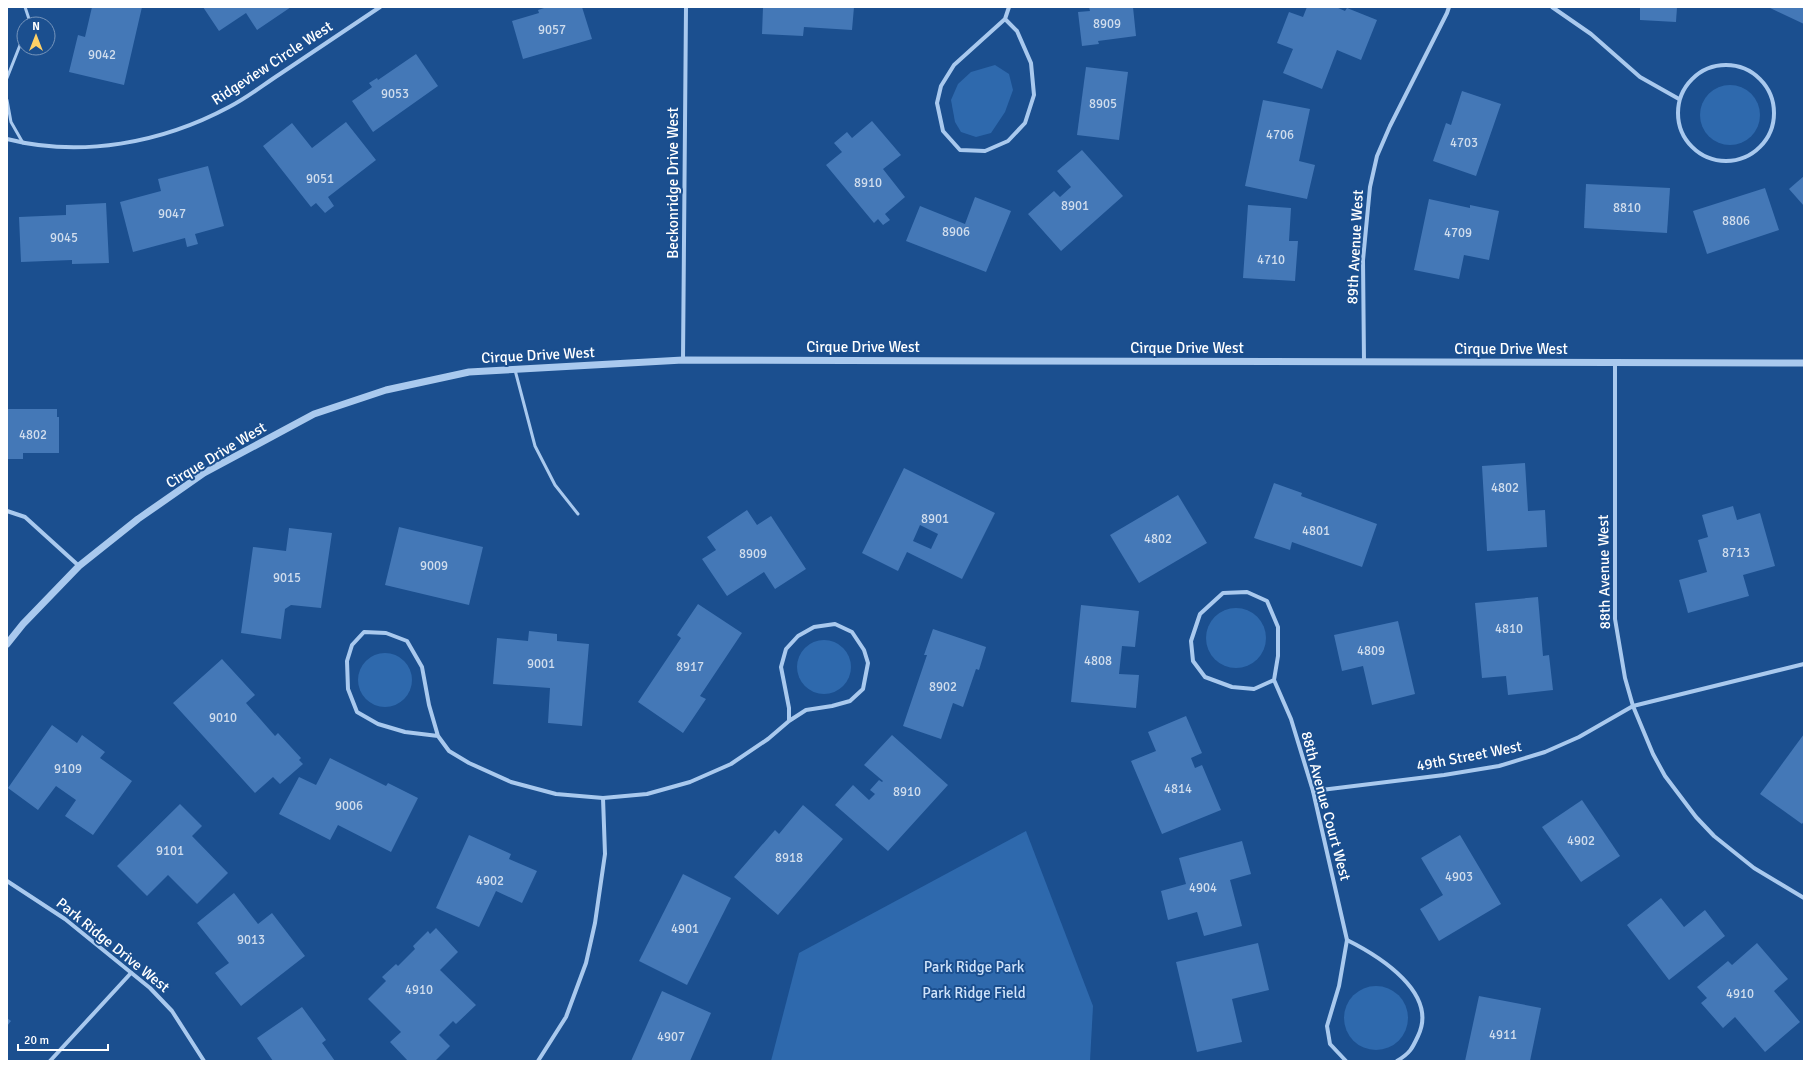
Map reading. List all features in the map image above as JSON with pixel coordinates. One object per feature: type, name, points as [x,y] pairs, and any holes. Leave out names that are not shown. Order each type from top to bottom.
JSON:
[{"type":"street","name":"Ridgeview Circle West","points":[[7,139],[23,143],[77,148],[122,144],[181,129],[230,107],[380,7]]},
{"type":"street","name":"Beckonridge Drive West","points":[[683,360],[686,7]]},
{"type":"street","points":[[1006,19],[1017,31],[1031,63],[1034,95],[1025,123],[1008,141],[985,151],[960,150],[943,131],[937,103],[941,86],[954,65],[1006,19],[1009,7]]},
{"type":"street","name":"89th Avenue West","points":[[1364,362],[1363,260],[1370,187],[1377,156],[1390,126],[1449,7]]},
{"type":"street","points":[[1552,7],[1592,34],[1640,78],[1679,99]]},
{"type":"street","points":[[1725,64],[1740,66],[1754,73],[1765,84],[1772,98],[1774,113],[1772,129],[1763,144],[1751,155],[1735,161],[1718,161],[1702,156],[1689,145],[1680,129],[1676,114],[1679,99],[1685,85],[1696,74],[1710,67],[1725,64]]},
{"type":"street","name":"Cirque Drive West","points":[[7,644],[23,624],[79,566],[138,518],[204,473],[314,414],[386,390],[469,372],[683,360],[1804,363]]},
{"type":"street","name":"88th Avenue West","points":[[1615,363],[1615,619],[1625,678],[1633,706],[1653,754],[1662,770],[1696,817],[1714,836],[1754,868],[1804,898]]},
{"type":"street","points":[[7,511],[25,517],[79,566]]},
{"type":"street","points":[[1247,592],[1267,601],[1278,627],[1278,656],[1274,680],[1254,689],[1232,687],[1205,677],[1193,661],[1191,641],[1200,614],[1223,593],[1247,592]]},
{"type":"street","points":[[438,736],[406,732],[378,724],[357,712],[348,689],[347,661],[352,645],[364,632],[386,633],[407,641],[422,667],[429,705],[438,736],[449,751],[469,763],[511,782],[556,794],[602,798],[647,794],[690,782],[731,764],[768,739],[789,721],[806,710],[832,706],[850,701],[863,689],[868,663],[864,650],[852,632],[835,624],[814,627],[798,636],[786,649],[782,667],[789,708],[789,721]]},
{"type":"street","name":"49th Street West","points":[[1313,791],[1444,775],[1499,766],[1545,752],[1579,736],[1633,706],[1804,664]]},
{"type":"street","name":"88th Avenue Court West","points":[[1274,680],[1291,720],[1313,791],[1347,940],[1339,986],[1327,1026],[1330,1044],[1346,1061]]},
{"type":"street","points":[[538,1061],[566,1017],[586,963],[595,923],[605,854],[602,798]]},
{"type":"street","name":"Park Ridge Drive West","points":[[7,881],[65,919],[150,988],[172,1011],[204,1061]]},
{"type":"street","points":[[1347,940],[1362,947],[1387,965],[1413,988],[1423,1011],[1420,1031],[1410,1053],[1397,1061]]},
{"type":"street","points":[[50,1061],[131,973]]},
{"type":"lane","points":[[7,78],[16,55]]},
{"type":"lane","points":[[7,100],[11,122],[23,143]]},
{"type":"lane","points":[[516,370],[535,446],[555,485],[578,514]]},
{"type":"green space","points":[[995,65],[1009,74],[1013,90],[1005,112],[991,133],[976,137],[961,132],[955,122],[951,100],[958,84],[971,72]]},
{"type":"green space","points":[[1724,85],[1736,85],[1747,90],[1755,98],[1760,109],[1758,127],[1747,140],[1736,145],[1724,145],[1713,140],[1705,132],[1700,121],[1700,109],[1705,98],[1713,90]]},
{"type":"green space","points":[[1236,608],[1253,613],[1261,621],[1266,638],[1261,655],[1253,663],[1236,668],[1219,663],[1211,655],[1206,638],[1211,621],[1219,613]]},
{"type":"green space","points":[[824,640],[834,642],[843,648],[849,657],[851,667],[849,677],[843,686],[834,692],[824,694],[814,692],[805,686],[799,677],[797,667],[799,657],[805,648],[814,642]]},
{"type":"green space","points":[[385,653],[395,655],[404,661],[410,670],[412,680],[410,690],[404,699],[395,705],[385,707],[375,705],[366,699],[360,690],[358,680],[360,670],[366,661],[375,655]]},
{"type":"green space","name":"Park Ridge Park","points":[[1026,831],[1093,1006],[1090,1061],[771,1061],[799,953]]},
{"type":"green space","points":[[1376,986],[1394,992],[1402,1000],[1408,1018],[1402,1036],[1394,1044],[1376,1050],[1358,1044],[1350,1036],[1344,1018],[1350,1000],[1358,992]]},
{"type":"building","points":[[92,7],[142,7],[124,85],[69,72],[78,35],[85,37]]},
{"type":"building","points":[[203,7],[291,7],[257,30],[246,13],[219,31]]},
{"type":"building","points":[[544,7],[582,7],[592,39],[523,59],[512,21],[539,13],[538,10]]},
{"type":"building","points":[[763,7],[854,7],[852,30],[804,27],[803,36],[762,34]]},
{"type":"building","points":[[1089,7],[1133,7],[1136,36],[1098,41],[1099,44],[1082,46],[1078,12],[1090,11]]},
{"type":"building","points":[[1307,7],[1336,7],[1345,11],[1347,8],[1377,20],[1361,60],[1337,50],[1322,89],[1283,73],[1293,49],[1277,43],[1289,12],[1303,17]]},
{"type":"building","points":[[1640,7],[1677,7],[1676,22],[1640,20]]},
{"type":"building","points":[[1768,7],[1804,7],[1804,24]]},
{"type":"building","points":[[416,54],[438,86],[373,132],[352,101],[372,87],[369,83],[377,78],[378,80]]},
{"type":"building","points":[[1086,67],[1128,72],[1119,140],[1077,135]]},
{"type":"building","points":[[1462,91],[1501,104],[1476,176],[1433,161],[1446,123],[1451,125]]},
{"type":"building","points":[[1263,100],[1310,109],[1299,161],[1315,165],[1307,199],[1245,186]]},
{"type":"building","points":[[872,121],[901,155],[883,169],[905,197],[885,214],[890,220],[883,225],[878,219],[874,223],[826,165],[842,152],[834,143],[847,132],[852,138]]},
{"type":"building","points":[[346,122],[376,160],[328,197],[334,206],[325,213],[316,203],[311,207],[263,146],[292,123],[312,148]]},
{"type":"building","points":[[1082,150],[1123,196],[1061,251],[1028,214],[1054,191],[1060,197],[1071,187],[1057,171]]},
{"type":"building","points":[[208,166],[224,226],[195,234],[198,244],[187,247],[185,238],[133,252],[120,202],[161,191],[158,179]]},
{"type":"building","points":[[1804,176],[1804,206],[1789,189]]},
{"type":"building","points":[[1586,184],[1670,188],[1667,233],[1584,228]]},
{"type":"building","points":[[1765,188],[1779,230],[1707,254],[1693,211]]},
{"type":"building","points":[[975,197],[1011,211],[986,272],[906,241],[920,206],[965,224]]},
{"type":"building","points":[[1429,199],[1470,208],[1470,205],[1499,211],[1489,260],[1464,255],[1459,279],[1414,270]]},
{"type":"building","points":[[106,203],[109,263],[72,264],[72,260],[21,262],[19,217],[66,215],[66,205]]},
{"type":"building","points":[[1248,205],[1291,208],[1289,241],[1298,241],[1295,281],[1243,278]]},
{"type":"building","points":[[7,409],[57,409],[57,417],[59,417],[59,453],[23,453],[23,459],[7,459]]},
{"type":"building","points":[[1525,463],[1528,511],[1545,510],[1547,547],[1487,551],[1482,466]]},
{"type":"building","points":[[904,468],[995,513],[962,579],[907,552],[898,571],[862,553]],"holes":[[[920,525],[938,534],[931,549],[913,541]]]},
{"type":"building","points":[[1274,483],[1302,493],[1301,496],[1377,524],[1362,567],[1292,542],[1290,550],[1254,538]]},
{"type":"building","points":[[1178,495],[1207,543],[1139,583],[1110,535]]},
{"type":"building","points":[[1733,506],[1737,520],[1760,513],[1775,566],[1743,575],[1749,596],[1688,613],[1679,580],[1707,572],[1698,540],[1708,537],[1702,515]]},
{"type":"building","points":[[747,510],[757,525],[771,516],[806,569],[775,589],[764,572],[727,596],[702,559],[716,550],[707,537]]},
{"type":"building","points":[[399,527],[483,547],[469,605],[385,585]]},
{"type":"building","points":[[289,528],[332,533],[321,608],[291,605],[285,609],[281,639],[241,633],[253,547],[286,551]]},
{"type":"building","points":[[1538,597],[1543,656],[1549,655],[1553,690],[1508,695],[1506,676],[1482,678],[1475,603]]},
{"type":"building","points":[[698,604],[742,633],[700,696],[706,699],[683,733],[638,702],[681,638],[677,635]]},
{"type":"building","points":[[1081,605],[1139,611],[1135,647],[1122,646],[1119,674],[1139,675],[1136,708],[1071,702]]},
{"type":"building","points":[[1398,621],[1415,694],[1372,705],[1363,666],[1342,671],[1334,635]]},
{"type":"building","points":[[933,629],[986,647],[979,670],[976,669],[963,707],[953,703],[941,739],[903,726],[927,655],[924,655]]},
{"type":"building","points":[[529,631],[557,634],[557,641],[589,644],[582,726],[548,723],[550,688],[493,684],[497,638],[528,641]]},
{"type":"building","points":[[222,659],[255,695],[246,703],[275,736],[278,733],[301,758],[299,760],[303,764],[280,784],[273,777],[255,793],[173,703]]},
{"type":"building","points":[[1186,716],[1202,753],[1191,758],[1195,768],[1202,765],[1221,810],[1162,834],[1131,761],[1156,751],[1148,732]]},
{"type":"building","points":[[52,725],[77,743],[82,735],[105,752],[100,758],[132,781],[93,835],[65,816],[76,800],[56,786],[38,810],[8,788]]},
{"type":"building","points":[[1804,734],[1804,821],[1802,824],[1760,794]]},
{"type":"building","points":[[892,735],[948,785],[888,851],[835,805],[853,785],[869,800],[875,794],[870,790],[879,780],[882,782],[883,781],[864,765]]},
{"type":"building","points":[[330,758],[386,786],[388,783],[418,798],[391,852],[338,825],[330,840],[279,814],[299,777],[316,785]]},
{"type":"building","points":[[1582,800],[1620,856],[1581,882],[1542,827]]},
{"type":"building","points":[[180,804],[202,826],[192,836],[228,873],[197,904],[168,875],[147,896],[117,866]]},
{"type":"building","points":[[803,805],[843,839],[778,915],[734,877],[775,830],[779,834]]},
{"type":"building","points":[[469,835],[511,854],[509,859],[537,871],[522,903],[496,891],[479,927],[436,908]]},
{"type":"building","points":[[1460,835],[1501,904],[1439,941],[1420,909],[1443,895],[1421,858]]},
{"type":"building","points":[[1242,841],[1251,874],[1230,880],[1242,926],[1204,936],[1197,912],[1168,920],[1161,891],[1186,884],[1179,858]]},
{"type":"building","points":[[683,874],[731,898],[687,985],[639,961]]},
{"type":"building","points":[[234,893],[258,924],[272,913],[305,956],[241,1006],[215,973],[229,963],[197,923]]},
{"type":"building","points":[[1661,898],[1684,927],[1705,910],[1725,936],[1669,980],[1627,925]]},
{"type":"building","points":[[436,928],[458,952],[440,970],[476,1005],[456,1024],[453,1021],[439,1035],[450,1046],[435,1061],[408,1061],[390,1042],[401,1032],[368,999],[386,981],[382,977],[396,964],[398,966],[415,949],[413,946],[428,931],[430,934]]},
{"type":"building","points":[[1258,943],[1269,990],[1232,999],[1242,1042],[1197,1052],[1176,962]]},
{"type":"building","points":[[1757,943],[1788,979],[1774,991],[1800,1022],[1765,1052],[1735,1017],[1723,1028],[1701,1003],[1707,998],[1697,987],[1728,961],[1732,965]]},
{"type":"building","points":[[662,991],[711,1013],[690,1061],[631,1061]]},
{"type":"building","points":[[1479,996],[1541,1008],[1530,1061],[1465,1061]]},
{"type":"building","points":[[302,1007],[326,1040],[322,1043],[335,1061],[273,1061],[257,1038]]},
{"type":"building","points":[[7,1018],[11,1021],[7,1026]]},
{"type":"park label","name":"Park Ridge Field","points":[[974,993]]}]
